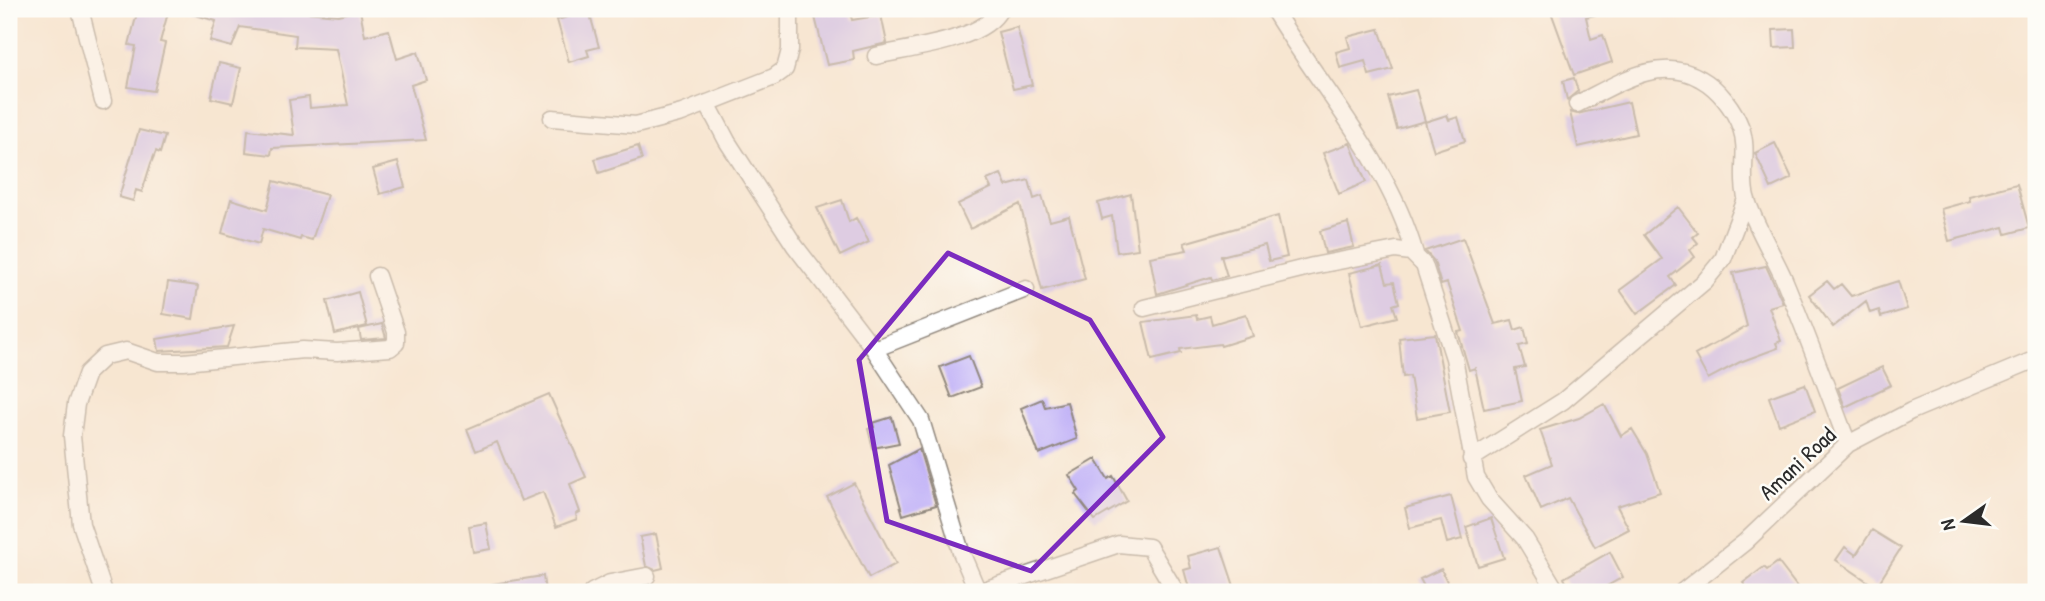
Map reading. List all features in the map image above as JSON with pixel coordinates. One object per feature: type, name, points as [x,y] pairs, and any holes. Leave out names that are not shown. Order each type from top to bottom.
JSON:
[{"type":"street","points":[[80,9],[103,101]]},
{"type":"street","points":[[552,118],[636,125],[682,113],[747,90],[785,69],[790,50],[790,9]]},
{"type":"street","points":[[876,56],[968,34],[992,20],[1000,9]]},
{"type":"street","points":[[1273,9],[1388,185],[1405,218],[1415,254],[1424,265],[1454,358],[1471,459],[1482,490],[1525,539],[1557,592]]},
{"type":"street","points":[[1577,104],[1647,71],[1668,68],[1702,79],[1719,92],[1741,128],[1745,145],[1742,173],[1746,199],[1797,309],[1848,444]]},
{"type":"street","points":[[707,103],[727,141],[795,246],[874,349],[924,426],[955,533],[978,592],[1119,544],[1149,547],[1176,592]]},
{"type":"street","points":[[1471,459],[1563,401],[1705,281],[1723,259],[1746,199]]},
{"type":"street","points":[[1144,308],[1313,266],[1396,250],[1415,254]]},
{"type":"street","points":[[104,592],[81,524],[74,461],[74,418],[87,373],[105,356],[126,351],[158,362],[184,362],[303,350],[337,352],[390,348],[396,343],[396,332],[377,276]]},
{"type":"street","points":[[874,349],[1026,289]]},
{"type":"street","name":"Amani Road","points":[[1682,592],[1745,542],[1848,444],[1911,411],[2036,359]]},
{"type":"street","points":[[1540,592],[1546,573]]},
{"type":"street","points":[[592,592],[610,583],[647,576]]},
{"type":"highlighted area","points":[[948,253],[1090,320],[1163,437],[1031,571],[887,521],[859,360]]},
{"type":"building","points":[[138,9],[169,9],[160,42],[165,43],[154,91],[128,87],[136,46],[129,45]]},
{"type":"building","points":[[190,9],[273,9],[338,15],[360,10],[365,36],[389,30],[397,59],[418,52],[426,80],[411,85],[426,140],[272,148],[271,155],[246,152],[248,130],[294,135],[289,100],[309,97],[310,108],[348,105],[336,49],[295,47],[296,35],[240,27],[232,47],[210,41],[216,21],[189,13]]},
{"type":"building","points":[[813,9],[849,9],[852,20],[881,15],[887,43],[853,51],[854,60],[827,65]]},
{"type":"building","points":[[1550,9],[1595,9],[1595,15],[1586,17],[1591,39],[1603,35],[1612,62],[1574,75]]},
{"type":"building","points":[[589,11],[599,47],[587,50],[589,56],[569,62],[557,20]]},
{"type":"building","points":[[1017,27],[1032,85],[1013,89],[998,32]]},
{"type":"building","points":[[1379,29],[1393,69],[1369,75],[1365,61],[1340,68],[1336,52],[1350,48],[1347,37]]},
{"type":"building","points":[[1794,29],[1795,47],[1774,48],[1773,30]]},
{"type":"building","points":[[219,63],[241,68],[233,103],[211,98]]},
{"type":"building","points":[[1574,78],[1578,91],[1567,100],[1563,81]]},
{"type":"building","points":[[1416,90],[1425,121],[1397,129],[1388,97]]},
{"type":"building","points":[[1629,102],[1636,134],[1578,147],[1570,112],[1577,114]]},
{"type":"building","points":[[1447,115],[1449,120],[1458,117],[1465,141],[1434,151],[1425,122]]},
{"type":"building","points":[[139,130],[165,136],[160,153],[156,151],[151,163],[142,192],[136,190],[133,201],[119,197]]},
{"type":"building","points":[[1350,143],[1366,182],[1339,194],[1323,153]]},
{"type":"building","points":[[1775,143],[1792,178],[1771,188],[1755,153]]},
{"type":"building","points":[[638,146],[642,159],[599,173],[595,159]]},
{"type":"building","points":[[398,162],[405,187],[380,194],[373,169]]},
{"type":"building","points":[[1001,174],[1006,186],[1029,180],[1034,199],[1042,196],[1050,221],[1069,216],[1085,279],[1042,290],[1020,204],[970,229],[958,204],[991,188],[987,180]]},
{"type":"building","points":[[274,181],[327,195],[312,240],[301,237],[300,240],[263,229],[259,244],[222,233],[231,199],[267,210]]},
{"type":"building","points":[[2017,184],[2029,228],[2006,234],[2004,227],[1949,241],[1941,209],[1970,201],[1969,196]]},
{"type":"building","points":[[1131,194],[1138,249],[1117,252],[1112,216],[1102,219],[1098,203]]},
{"type":"building","points":[[842,200],[849,222],[856,218],[869,242],[840,256],[817,208]]},
{"type":"building","points":[[1678,207],[1698,233],[1693,237],[1698,243],[1690,250],[1695,257],[1670,277],[1676,285],[1637,314],[1620,290],[1662,259],[1644,235]]},
{"type":"building","points":[[1278,216],[1287,257],[1269,261],[1265,245],[1221,256],[1227,276],[1212,280],[1211,277],[1157,294],[1150,257],[1187,250],[1184,243]]},
{"type":"building","points":[[1348,223],[1354,247],[1325,253],[1320,231]]},
{"type":"building","points":[[1463,238],[1495,324],[1512,320],[1515,330],[1524,327],[1528,344],[1519,346],[1525,367],[1515,369],[1522,401],[1484,409],[1475,368],[1469,370],[1458,332],[1463,331],[1447,283],[1441,285],[1434,261],[1425,251]]},
{"type":"building","points":[[1382,265],[1387,283],[1394,282],[1399,303],[1393,305],[1397,317],[1362,326],[1349,273]]},
{"type":"building","points":[[1766,266],[1783,303],[1769,307],[1781,341],[1776,343],[1778,348],[1740,362],[1708,379],[1695,355],[1747,326],[1733,273]]},
{"type":"building","points":[[1827,281],[1834,289],[1841,284],[1851,296],[1898,281],[1907,309],[1881,317],[1879,310],[1870,313],[1866,301],[1833,327],[1809,295]]},
{"type":"building","points":[[168,282],[198,286],[193,319],[163,314]]},
{"type":"building","points":[[358,292],[367,326],[335,334],[327,301]]},
{"type":"building","points":[[1246,314],[1253,336],[1221,346],[1180,349],[1181,353],[1152,360],[1143,322],[1196,315],[1197,319],[1210,316],[1212,324]]},
{"type":"building","points":[[382,324],[386,338],[361,340],[359,329]]},
{"type":"building","points":[[234,326],[227,347],[159,351],[157,339]]},
{"type":"building","points":[[1435,334],[1450,412],[1417,418],[1410,376],[1403,377],[1399,338]]},
{"type":"building","points":[[969,356],[981,387],[952,398],[940,367]]},
{"type":"building","points":[[1882,367],[1891,385],[1845,407],[1838,388]]},
{"type":"building","points":[[1805,384],[1815,411],[1779,425],[1769,397]]},
{"type":"building","points":[[549,394],[586,477],[570,484],[580,512],[576,514],[577,519],[556,527],[543,492],[521,501],[497,442],[476,451],[467,429]]},
{"type":"building","points":[[1042,399],[1045,407],[1067,402],[1077,439],[1039,454],[1021,408]]},
{"type":"building","points":[[1604,404],[1621,436],[1632,429],[1647,454],[1660,492],[1617,506],[1629,529],[1595,547],[1568,498],[1541,510],[1526,475],[1552,464],[1540,430],[1579,418]]},
{"type":"building","points":[[892,417],[899,443],[873,448],[868,429],[874,427],[873,423]]},
{"type":"building","points":[[919,449],[936,505],[903,515],[889,465]]},
{"type":"building","points":[[1096,459],[1108,479],[1113,476],[1127,501],[1095,520],[1075,494],[1079,491],[1069,475]]},
{"type":"building","points":[[854,483],[896,564],[869,578],[827,497]]},
{"type":"building","points":[[1451,496],[1462,539],[1447,543],[1441,520],[1410,528],[1405,508]]},
{"type":"building","points":[[1491,518],[1504,558],[1478,566],[1466,527]]},
{"type":"building","points":[[486,523],[491,549],[473,552],[469,526]]},
{"type":"building","points":[[1872,530],[1901,548],[1876,587],[1836,560],[1845,547],[1856,555]]},
{"type":"building","points":[[656,534],[663,568],[655,570],[646,566],[640,537]]},
{"type":"building","points":[[1221,547],[1236,592],[1190,592],[1184,570],[1191,568],[1188,556]]},
{"type":"building","points":[[1610,552],[1623,577],[1596,592],[1571,592],[1564,578]]},
{"type":"building","points":[[1778,562],[1801,592],[1750,592],[1743,583],[1764,567],[1767,570]]},
{"type":"building","points":[[1441,569],[1452,592],[1427,592],[1420,579]]},
{"type":"building","points":[[543,576],[545,592],[493,592],[492,584]]}]
